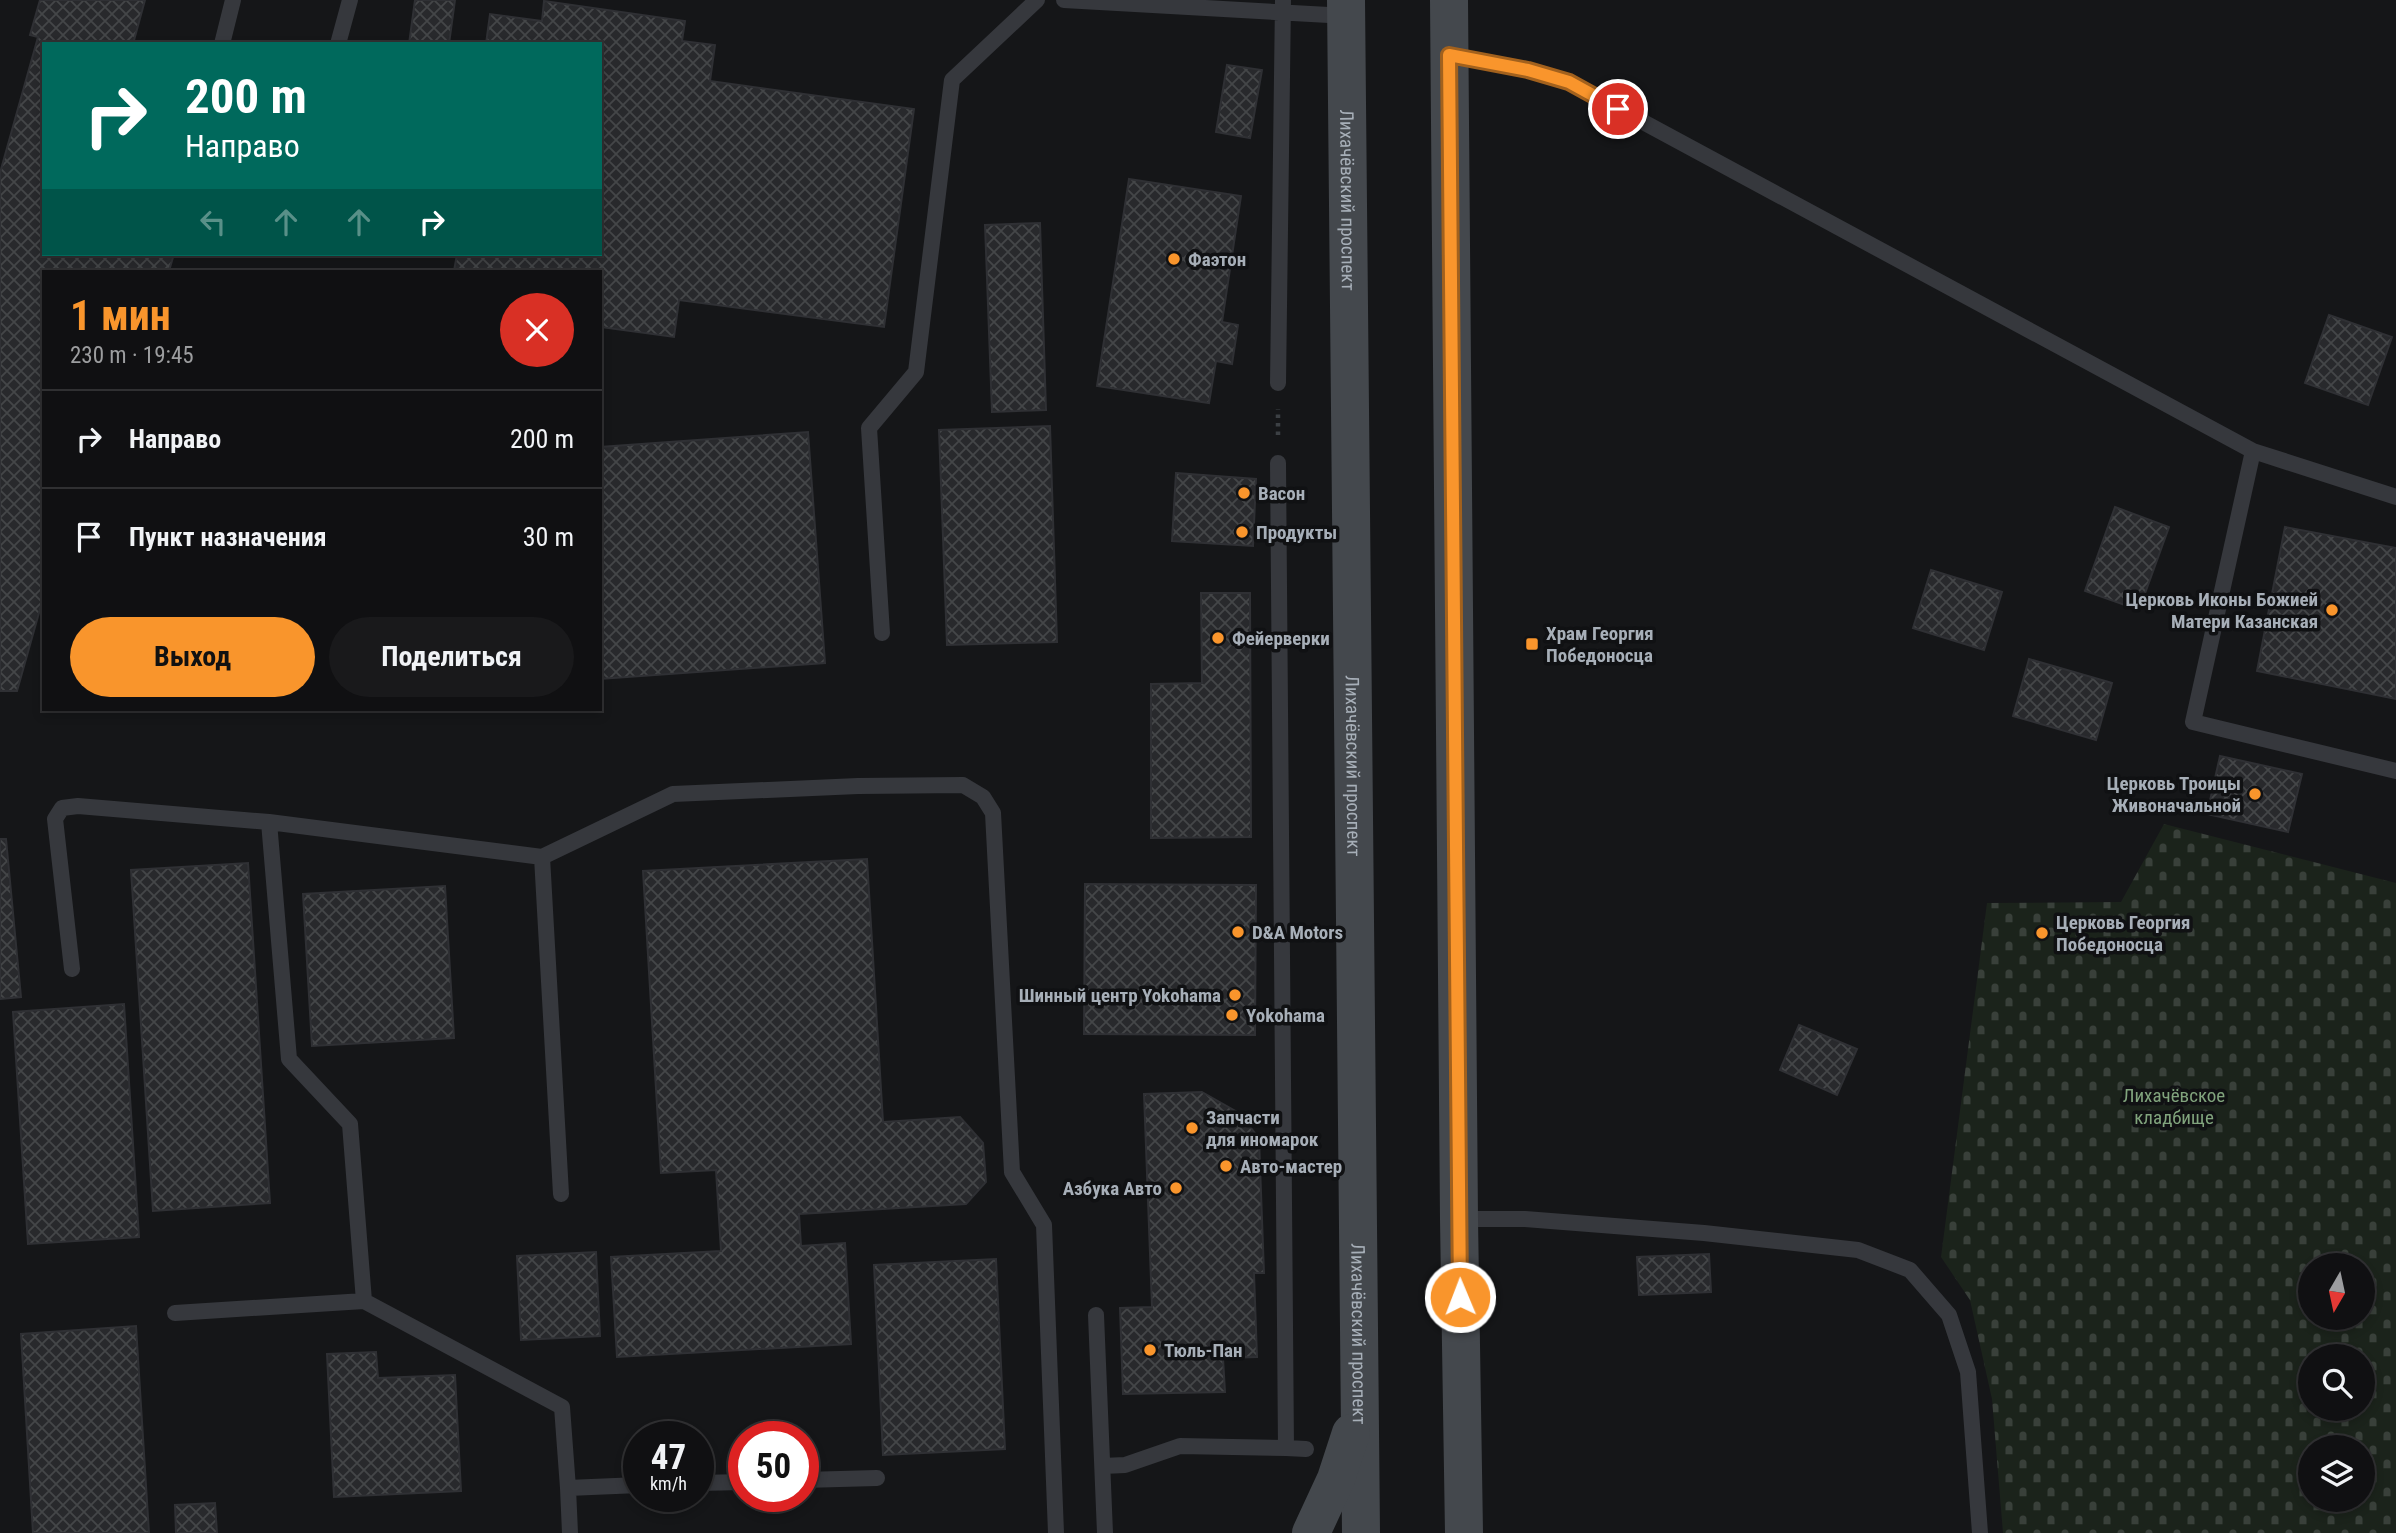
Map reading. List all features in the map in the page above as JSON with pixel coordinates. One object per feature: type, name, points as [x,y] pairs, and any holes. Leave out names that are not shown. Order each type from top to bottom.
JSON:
[{"type":"main road","points":[[1449,0],[1464,1533]]},
{"type":"main road","name":"Лихачёвский проспект","points":[[1347,8],[1361,1533]]},
{"type":"main road","points":[[1311,1533],[1336,1479],[1360,1408]]},
{"type":"lane","points":[[222,42],[233,0]]},
{"type":"lane","points":[[339,42],[350,0]]},
{"type":"lane","points":[[882,633],[869,428],[916,372],[952,80],[1037,0]]},
{"type":"lane","points":[[1064,0],[1347,8]]},
{"type":"lane","points":[[1278,383],[1283,6]]},
{"type":"lane","points":[[1449,55],[1528,70],[1569,82],[2253,451],[2396,497]]},
{"type":"lane","points":[[2253,451],[2193,722],[2396,771]]},
{"type":"lane","points":[[1278,463],[1286,1448]]},
{"type":"lane","points":[[72,969],[55,819],[62,808],[78,806],[268,822],[542,857],[673,794],[858,786],[963,785],[983,797],[993,813],[1012,1172],[1044,1225],[1056,1533]]},
{"type":"lane","points":[[268,822],[289,1059],[351,1124],[363,1301]]},
{"type":"lane","points":[[542,857],[561,1194]]},
{"type":"lane","points":[[1459,1219],[1525,1219],[1704,1233],[1858,1250],[1910,1270],[1949,1315],[1968,1372],[1980,1533]]},
{"type":"lane","points":[[175,1313],[363,1301],[562,1407],[570,1533]]},
{"type":"lane","points":[[1096,1315],[1105,1533]]},
{"type":"lane","points":[[1103,1466],[1125,1465],[1180,1446],[1306,1449]]},
{"type":"lane","points":[[819,1480],[877,1478]]},
{"type":"lane","points":[[568,1488],[623,1486]]},
{"type":"path","points":[[1278,383],[1278,463]]},
{"type":"green space","name":"Лихачёвское кладбище","points":[[2164,824],[2396,883],[2396,1533],[2003,1533],[1992,1399],[1970,1300],[1941,1257],[1987,903],[2121,902]]},
{"type":"building","points":[[40,0],[145,0],[134,42],[42,42],[42,256],[173,256],[169,270],[42,270],[42,602],[17,691],[0,691],[0,173],[38,37],[30,35]]},
{"type":"building","points":[[415,0],[455,0],[449,42],[409,42]]},
{"type":"building","points":[[544,1],[685,21],[682,41],[715,45],[710,81],[914,109],[884,327],[679,300],[674,337],[602,327],[602,270],[454,270],[457,256],[602,256],[602,42],[486,42],[490,14],[542,21]]},
{"type":"building","points":[[1227,65],[1262,70],[1250,138],[1216,132]]},
{"type":"building","name":"Фаэтон","points":[[1129,179],[1241,196],[1222,322],[1238,325],[1232,364],[1216,361],[1209,403],[1097,386]]},
{"type":"building","points":[[1040,223],[1046,410],[992,412],[985,225]]},
{"type":"building","points":[[2329,315],[2392,337],[2368,405],[2305,383]]},
{"type":"building","points":[[1050,426],[1057,642],[947,645],[939,430]]},
{"type":"building","points":[[808,432],[825,663],[602,679],[602,447]]},
{"type":"building","points":[[1176,473],[1256,479],[1253,546],[1172,541]]},
{"type":"building","points":[[2115,507],[2169,527],[2139,610],[2085,591]]},
{"type":"building","name":"Церковь Иконы Божией Матери Казанская","points":[[2285,527],[2396,548],[2396,699],[2257,671]]},
{"type":"building","points":[[1931,570],[2002,592],[1984,650],[1913,628]]},
{"type":"building","points":[[1201,593],[1250,593],[1251,837],[1151,838],[1151,684],[1202,683]]},
{"type":"building","points":[[2029,659],[2112,683],[2096,740],[2013,716]]},
{"type":"building","name":"Церковь Троицы Живоначальной","points":[[2220,756],[2302,774],[2288,832],[2207,814]]},
{"type":"building","points":[[0,839],[6,839],[21,997],[0,999]]},
{"type":"building","points":[[867,859],[883,1122],[960,1117],[983,1143],[986,1182],[966,1204],[799,1214],[801,1246],[845,1243],[851,1344],[617,1357],[611,1257],[721,1251],[716,1170],[661,1173],[643,871]]},
{"type":"building","points":[[248,863],[270,1203],[153,1211],[131,870]]},
{"type":"building","points":[[1085,884],[1256,885],[1255,1035],[1084,1034]]},
{"type":"building","points":[[445,886],[454,1038],[312,1046],[303,894]]},
{"type":"building","points":[[124,1004],[139,1237],[28,1244],[13,1012]]},
{"type":"building","points":[[1799,1025],[1857,1049],[1837,1095],[1780,1070]]},
{"type":"building","points":[[1202,1092],[1239,1113],[1259,1138],[1264,1273],[1254,1273],[1257,1357],[1223,1358],[1225,1392],[1123,1394],[1120,1308],[1152,1307],[1144,1094]]},
{"type":"building","points":[[596,1252],[600,1336],[521,1340],[517,1256]]},
{"type":"building","points":[[1709,1254],[1711,1292],[1639,1295],[1637,1257]]},
{"type":"building","points":[[996,1259],[1005,1449],[883,1455],[874,1265]]},
{"type":"building","points":[[136,1326],[149,1533],[33,1533],[21,1334]]},
{"type":"building","points":[[376,1352],[378,1378],[455,1375],[461,1491],[334,1497],[327,1354]]},
{"type":"building","points":[[215,1503],[217,1533],[176,1533],[175,1505]]},
{"type":"place","name":"Фаэтон","points":[[1174,259]]},
{"type":"place","name":"Васон","points":[[1244,493]]},
{"type":"place","name":"Продукты","points":[[1242,532]]},
{"type":"place","name":"Церковь Иконы Божией Матери Казанская","points":[[2332,610]]},
{"type":"place","name":"Фейерверки","points":[[1218,638]]},
{"type":"place","name":"Храм Георгия Победоносца","points":[[1532,644]]},
{"type":"place","name":"Церковь Троицы Живоначальной","points":[[2255,794]]},
{"type":"place","name":"D&A Motors","points":[[1238,932]]},
{"type":"place","name":"Церковь Георгия Победоносца","points":[[2042,933]]},
{"type":"place","name":"Шинный центр Yokohama","points":[[1235,995]]},
{"type":"place","name":"Yokohama","points":[[1232,1015]]},
{"type":"place","name":"Запчасти для иномарок","points":[[1192,1128]]},
{"type":"place","name":"Авто-мастер","points":[[1226,1166]]},
{"type":"place","name":"Азбука Авто","points":[[1176,1188]]},
{"type":"place","name":"Тюль-Пан","points":[[1150,1350]]},
{"type":"route","points":[[1460,1297],[1449,55],[1528,70],[1569,82],[1618,109]]}]
